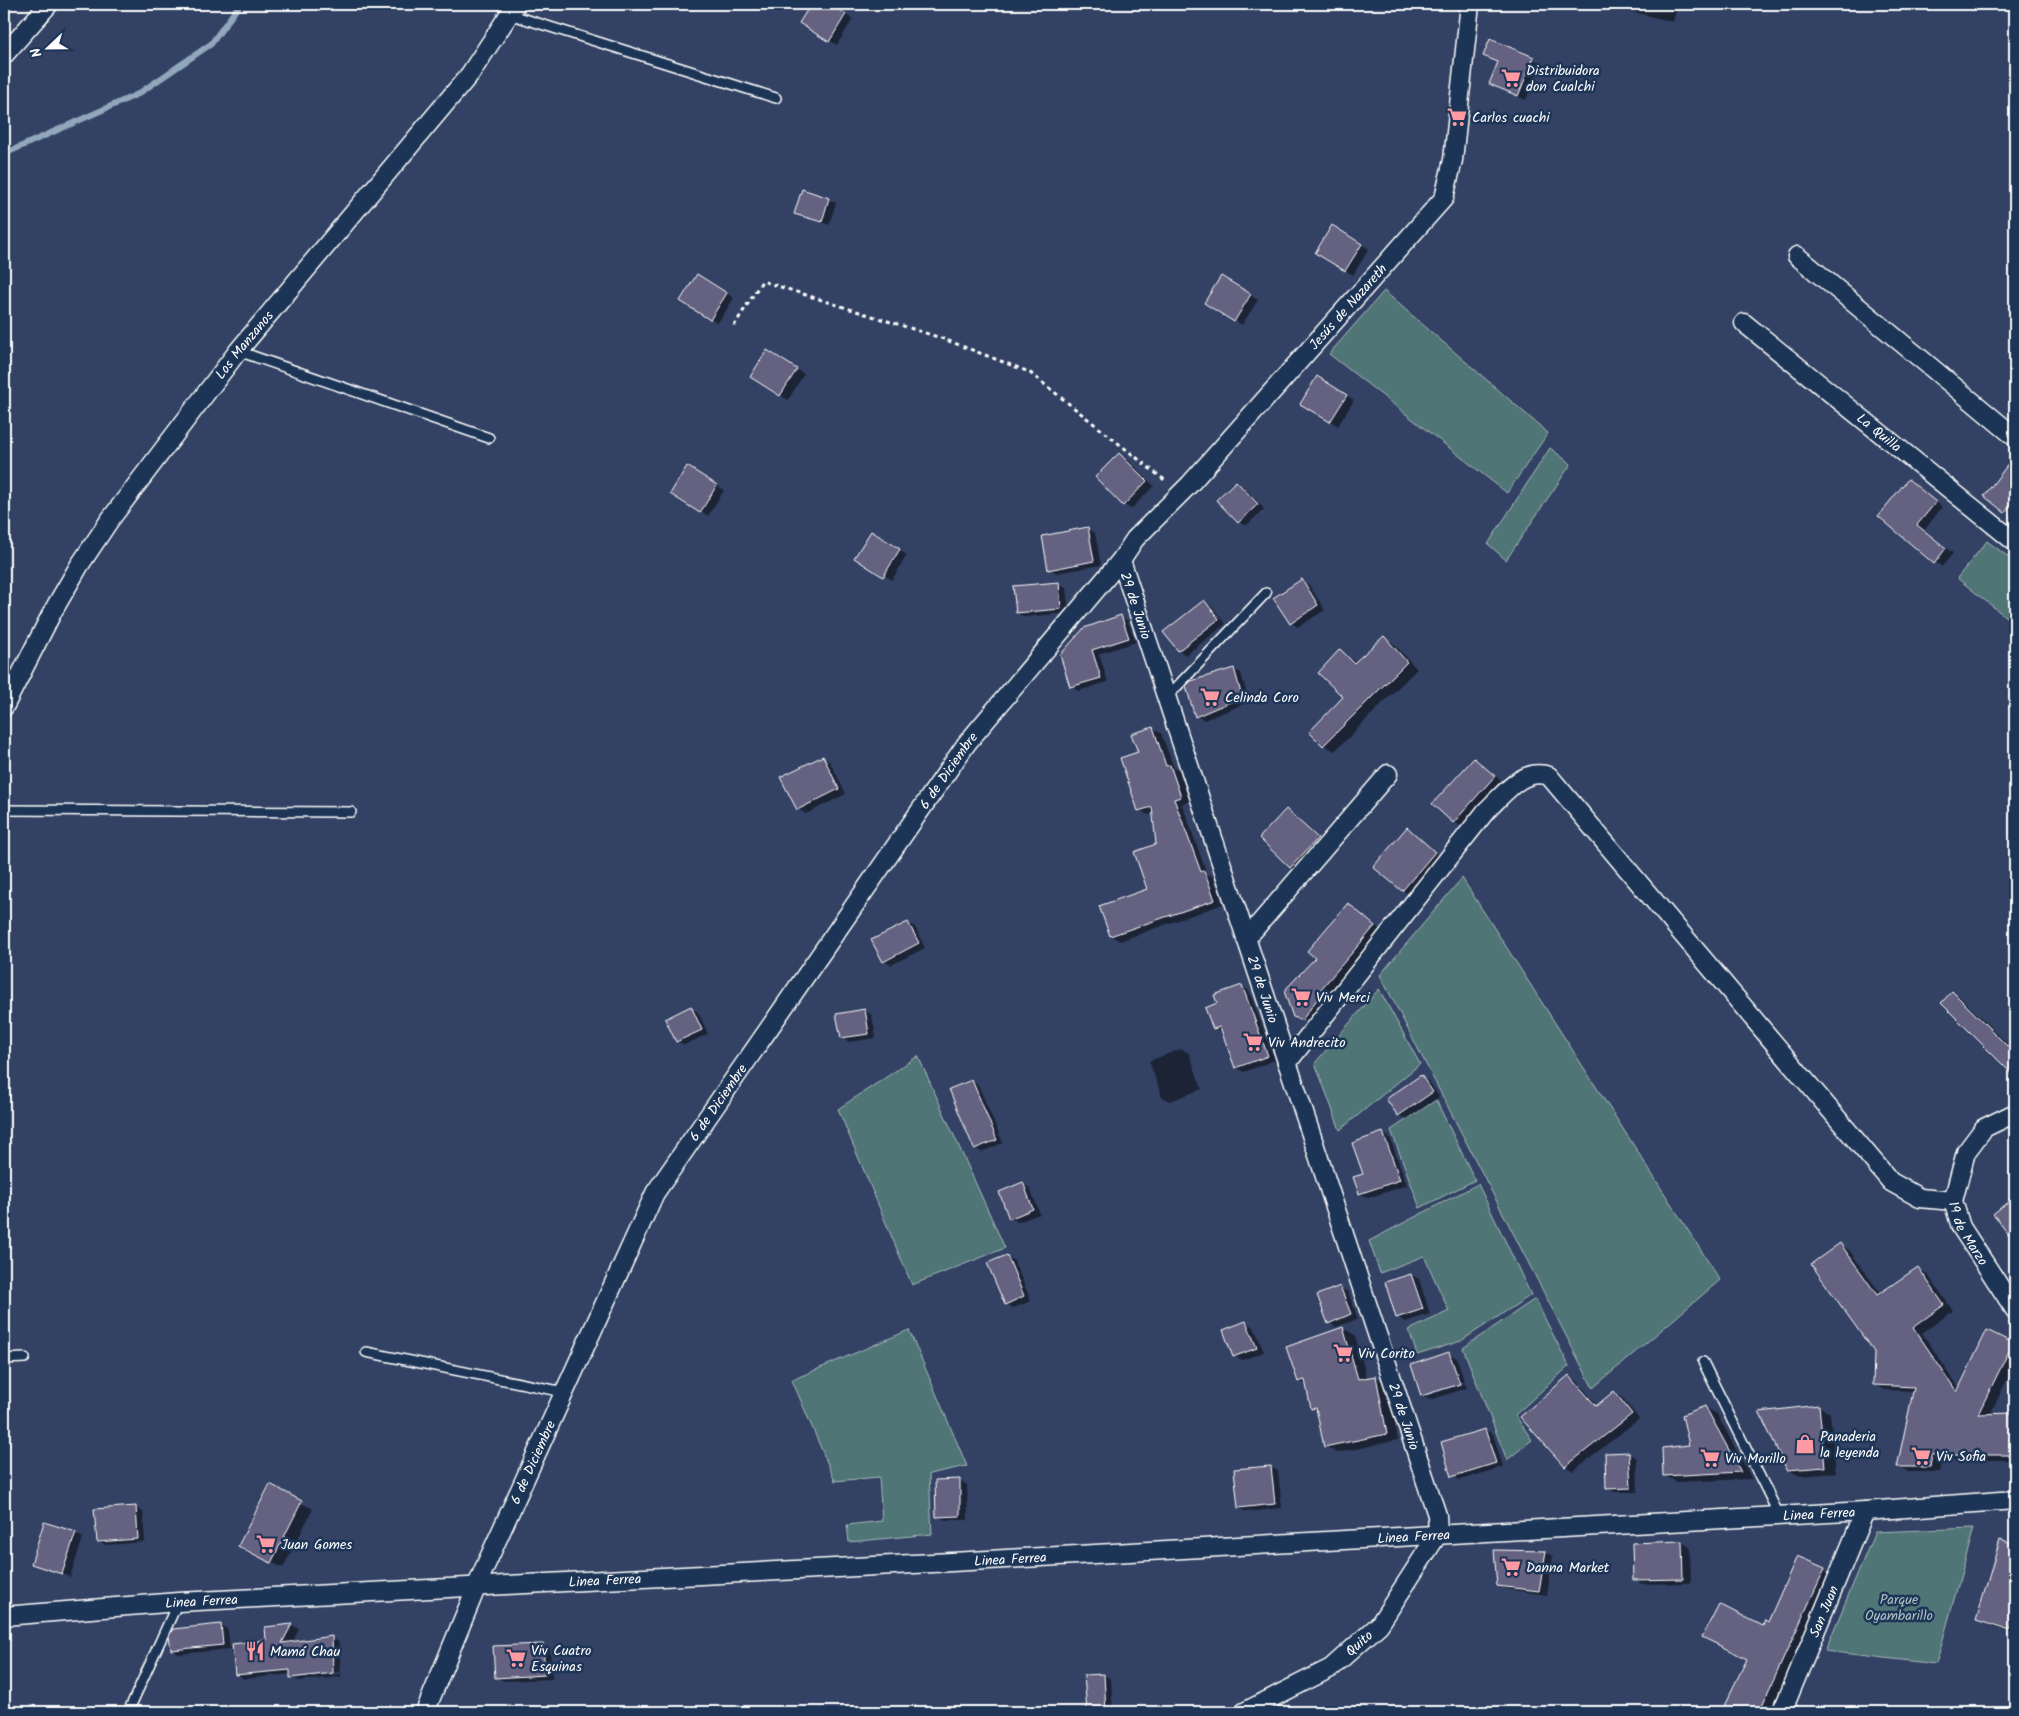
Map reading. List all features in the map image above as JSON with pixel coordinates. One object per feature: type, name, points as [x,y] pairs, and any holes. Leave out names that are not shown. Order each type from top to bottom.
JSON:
[{"type":"street","points":[[4,55],[49,4]]},
{"type":"street","name":"Jesús de Nazareth","points":[[1122,560],[1135,539],[1181,493],[1444,198],[1453,160],[1470,4]]},
{"type":"street","name":"Los Manzanos","points":[[4,707],[79,566],[109,521],[238,351],[470,74],[512,9]]},
{"type":"street","points":[[1797,256],[2015,437]]},
{"type":"street","name":"La Quilla","points":[[1744,322],[2015,542]]},
{"type":"street","name":"29 de Junio","points":[[1122,560],[1437,1515],[1438,1534]]},
{"type":"street","name":"6 de Diciembre","points":[[425,1712],[477,1586],[655,1193],[967,743],[1122,560]]},
{"type":"street","points":[[1287,1063],[1486,811],[1524,776],[1539,772],[1550,776],[1891,1182],[1920,1198],[1953,1201]]},
{"type":"street","points":[[1246,939],[1388,774]]},
{"type":"street","name":"19 de Marzo","points":[[2015,1114],[1984,1128],[1966,1152],[1953,1201],[1960,1227],[2015,1310]]},
{"type":"street","name":"Linea Ferrea","points":[[4,1616],[178,1602],[962,1562],[1864,1511],[2015,1500]]},
{"type":"street","name":"San Juan","points":[[1782,1712],[1864,1511]]},
{"type":"street","name":"Quito","points":[[1244,1712],[1331,1668],[1379,1625],[1438,1534]]},
{"type":"lane","points":[[512,9],[776,98]]},
{"type":"lane","points":[[238,351],[489,438]]},
{"type":"lane","points":[[1166,697],[1266,593]]},
{"type":"lane","points":[[4,810],[351,812]]},
{"type":"lane","points":[[366,1352],[564,1392]]},
{"type":"lane","points":[[4,1358],[25,1358]]},
{"type":"lane","points":[[1703,1362],[1779,1516]]},
{"type":"lane","points":[[128,1712],[178,1602]]},
{"type":"path","points":[[734,326],[762,281],[941,338],[1030,372],[1181,493]]},
{"type":"green space","points":[[1384,291],[1548,433],[1507,493],[1329,354]]},
{"type":"green space","points":[[1550,448],[1571,464],[1506,560],[1488,544]]},
{"type":"green space","points":[[1987,541],[2015,562],[2015,606],[2006,617],[1957,578]]},
{"type":"green space","points":[[1462,878],[1720,1280],[1593,1388],[1380,975]]},
{"type":"green space","points":[[1379,989],[1420,1064],[1340,1130],[1315,1063]]},
{"type":"green space","points":[[918,1056],[1005,1248],[912,1285],[838,1109]]},
{"type":"green space","points":[[1436,1100],[1475,1180],[1420,1208],[1391,1130]]},
{"type":"green space","points":[[1478,1184],[1531,1295],[1461,1341],[1417,1355],[1409,1330],[1449,1311],[1424,1256],[1380,1273],[1369,1241]]},
{"type":"green space","points":[[1535,1299],[1569,1366],[1515,1415],[1532,1440],[1507,1460],[1463,1348]]},
{"type":"green space","points":[[909,1330],[967,1466],[929,1474],[932,1534],[849,1542],[847,1525],[882,1521],[879,1477],[835,1481],[792,1380]]},
{"type":"green space","name":"Parque Oyambarillo","points":[[1974,1528],[1936,1664],[1825,1651],[1875,1532]]},
{"type":"building","points":[[811,4],[830,4],[846,14],[829,42],[799,23]]},
{"type":"building","points":[[1490,39],[1534,57],[1518,96],[1489,84],[1498,62],[1483,56]]},
{"type":"building","points":[[802,189],[829,198],[822,222],[794,214]]},
{"type":"building","points":[[1332,225],[1362,244],[1345,271],[1315,253]]},
{"type":"building","points":[[697,274],[727,293],[710,320],[680,301]]},
{"type":"building","points":[[1221,276],[1251,294],[1234,322],[1204,303]]},
{"type":"building","points":[[767,350],[797,369],[780,396],[750,377]]},
{"type":"building","points":[[1317,376],[1347,395],[1330,422],[1300,404]]},
{"type":"building","points":[[1119,453],[1147,481],[1123,506],[1095,477]]},
{"type":"building","points":[[2015,455],[2015,500],[2005,513],[1984,496]]},
{"type":"building","points":[[687,466],[717,485],[700,513],[670,494]]},
{"type":"building","points":[[1908,479],[1936,502],[1917,525],[1946,548],[1934,564],[1878,516]]},
{"type":"building","points":[[1236,481],[1258,504],[1238,523],[1216,500]]},
{"type":"building","points":[[1088,527],[1094,561],[1048,570],[1042,536]]},
{"type":"building","points":[[871,531],[900,549],[883,577],[854,558]]},
{"type":"building","points":[[1302,579],[1318,605],[1290,624],[1273,598]]},
{"type":"building","points":[[1059,582],[1061,609],[1016,613],[1013,586]]},
{"type":"building","points":[[1204,600],[1219,619],[1178,651],[1163,632]]},
{"type":"building","points":[[1121,615],[1129,638],[1092,650],[1101,678],[1070,687],[1060,655],[1084,628]]},
{"type":"building","points":[[1384,636],[1407,662],[1323,746],[1309,732],[1343,697],[1318,673],[1340,649],[1354,663]]},
{"type":"building","points":[[1234,668],[1242,697],[1195,717],[1186,686],[1191,681]]},
{"type":"building","points":[[1153,727],[1166,766],[1170,765],[1181,797],[1174,799],[1201,872],[1204,870],[1215,900],[1110,936],[1099,906],[1147,889],[1134,852],[1156,844],[1152,807],[1138,811],[1120,758],[1138,752],[1131,734]]},
{"type":"building","points":[[823,756],[839,789],[797,810],[780,777]]},
{"type":"building","points":[[1474,758],[1495,776],[1453,823],[1432,804]]},
{"type":"building","points":[[1286,809],[1318,838],[1290,868],[1259,838]]},
{"type":"building","points":[[1407,827],[1435,852],[1402,891],[1373,867]]},
{"type":"building","points":[[1348,903],[1375,926],[1321,989],[1324,990],[1302,1020],[1293,1017],[1284,991],[1315,958],[1307,951]]},
{"type":"building","points":[[908,922],[919,943],[883,962],[871,940]]},
{"type":"building","points":[[1242,985],[1268,1056],[1235,1068],[1220,1027],[1213,1029],[1205,1008],[1217,1003],[1214,995]]},
{"type":"building","points":[[1952,991],[2015,1054],[2015,1077],[1941,1003]]},
{"type":"building","points":[[691,1006],[702,1030],[676,1042],[665,1019]]},
{"type":"building","points":[[865,1009],[869,1034],[841,1038],[836,1014]]},
{"type":"building","points":[[1421,1075],[1433,1092],[1398,1116],[1386,1099]]},
{"type":"building","points":[[972,1080],[997,1140],[974,1149],[949,1089]]},
{"type":"building","points":[[1383,1132],[1400,1180],[1359,1194],[1353,1177],[1363,1174],[1352,1143]]},
{"type":"building","points":[[1023,1182],[1033,1209],[1009,1219],[999,1192]]},
{"type":"building","points":[[2015,1196],[2015,1243],[1993,1214]]},
{"type":"building","points":[[1840,1243],[1877,1295],[1918,1267],[1944,1305],[1913,1327],[1957,1392],[1987,1330],[2013,1343],[1978,1414],[2015,1413],[2015,1455],[1932,1455],[1930,1467],[1897,1467],[1914,1387],[1873,1385],[1874,1352],[1811,1264]]},
{"type":"building","points":[[1007,1255],[1024,1296],[1005,1305],[987,1263]]},
{"type":"building","points":[[1411,1274],[1423,1309],[1396,1318],[1385,1282]]},
{"type":"building","points":[[1340,1286],[1351,1314],[1328,1324],[1317,1295]]},
{"type":"building","points":[[1246,1321],[1257,1348],[1233,1357],[1223,1330]]},
{"type":"building","points":[[1343,1327],[1358,1379],[1376,1376],[1387,1434],[1324,1447],[1316,1408],[1311,1409],[1305,1380],[1298,1382],[1286,1347]]},
{"type":"building","points":[[1449,1352],[1460,1384],[1421,1396],[1411,1365]]},
{"type":"building","points":[[1569,1375],[1596,1406],[1614,1391],[1632,1414],[1565,1467],[1520,1417]]},
{"type":"building","points":[[1819,1405],[1825,1467],[1787,1470],[1759,1412]]},
{"type":"building","points":[[1705,1406],[1741,1472],[1663,1476],[1662,1448],[1689,1445],[1682,1415]]},
{"type":"building","points":[[1485,1429],[1496,1463],[1451,1477],[1441,1442]]},
{"type":"building","points":[[1629,1452],[1631,1488],[1606,1489],[1605,1453]]},
{"type":"building","points":[[1271,1466],[1275,1504],[1238,1508],[1234,1469]]},
{"type":"building","points":[[960,1479],[960,1516],[936,1517],[935,1480]]},
{"type":"building","points":[[270,1484],[302,1501],[271,1563],[238,1546]]},
{"type":"building","points":[[136,1506],[138,1539],[97,1542],[94,1509]]},
{"type":"building","points":[[44,1522],[76,1532],[62,1574],[31,1564]]},
{"type":"building","points":[[2000,1540],[2015,1545],[2015,1614],[2010,1631],[1976,1620]]},
{"type":"building","points":[[1682,1541],[1683,1579],[1633,1580],[1632,1543]]},
{"type":"building","points":[[1494,1550],[1546,1551],[1539,1591],[1497,1586]]},
{"type":"building","points":[[1797,1556],[1825,1568],[1759,1712],[1721,1712],[1747,1659],[1702,1637],[1719,1604],[1763,1626],[1765,1620],[1768,1622]]},
{"type":"building","points":[[221,1624],[223,1645],[171,1650],[169,1636],[173,1629]]},
{"type":"building","points":[[292,1624],[282,1643],[332,1636],[333,1673],[290,1678],[290,1670],[235,1675],[232,1644],[266,1640],[265,1627]]},
{"type":"building","points":[[543,1644],[545,1675],[495,1678],[493,1646]]},
{"type":"building","points":[[1104,1674],[1106,1712],[1087,1712],[1084,1675]]},
{"type":"waterway","points":[[4,154],[138,94],[211,44],[240,4]]},
{"type":"place","name":"Distribuidora don Cualchi","points":[[1511,78]]},
{"type":"place","name":"Carlos cuachi","points":[[1457,117]]},
{"type":"place","name":"Celinda Coro","points":[[1210,697]]},
{"type":"place","name":"Viv Merci","points":[[1301,997]]},
{"type":"place","name":"Viv Andrecito","points":[[1253,1042]]},
{"type":"place","name":"Viv Corito","points":[[1343,1353]]},
{"type":"place","name":"Panaderia la leyenda","points":[[1805,1444]]},
{"type":"place","name":"Viv Sofia","points":[[1921,1456]]},
{"type":"place","name":"Viv Morillo","points":[[1710,1458]]},
{"type":"place","name":"Juan Gomes","points":[[266,1544]]},
{"type":"place","name":"Danna Market","points":[[1511,1567]]},
{"type":"place","name":"Mamá Chau","points":[[255,1651]]},
{"type":"place","name":"Viv Cuatro Esquinas","points":[[516,1658]]}]
